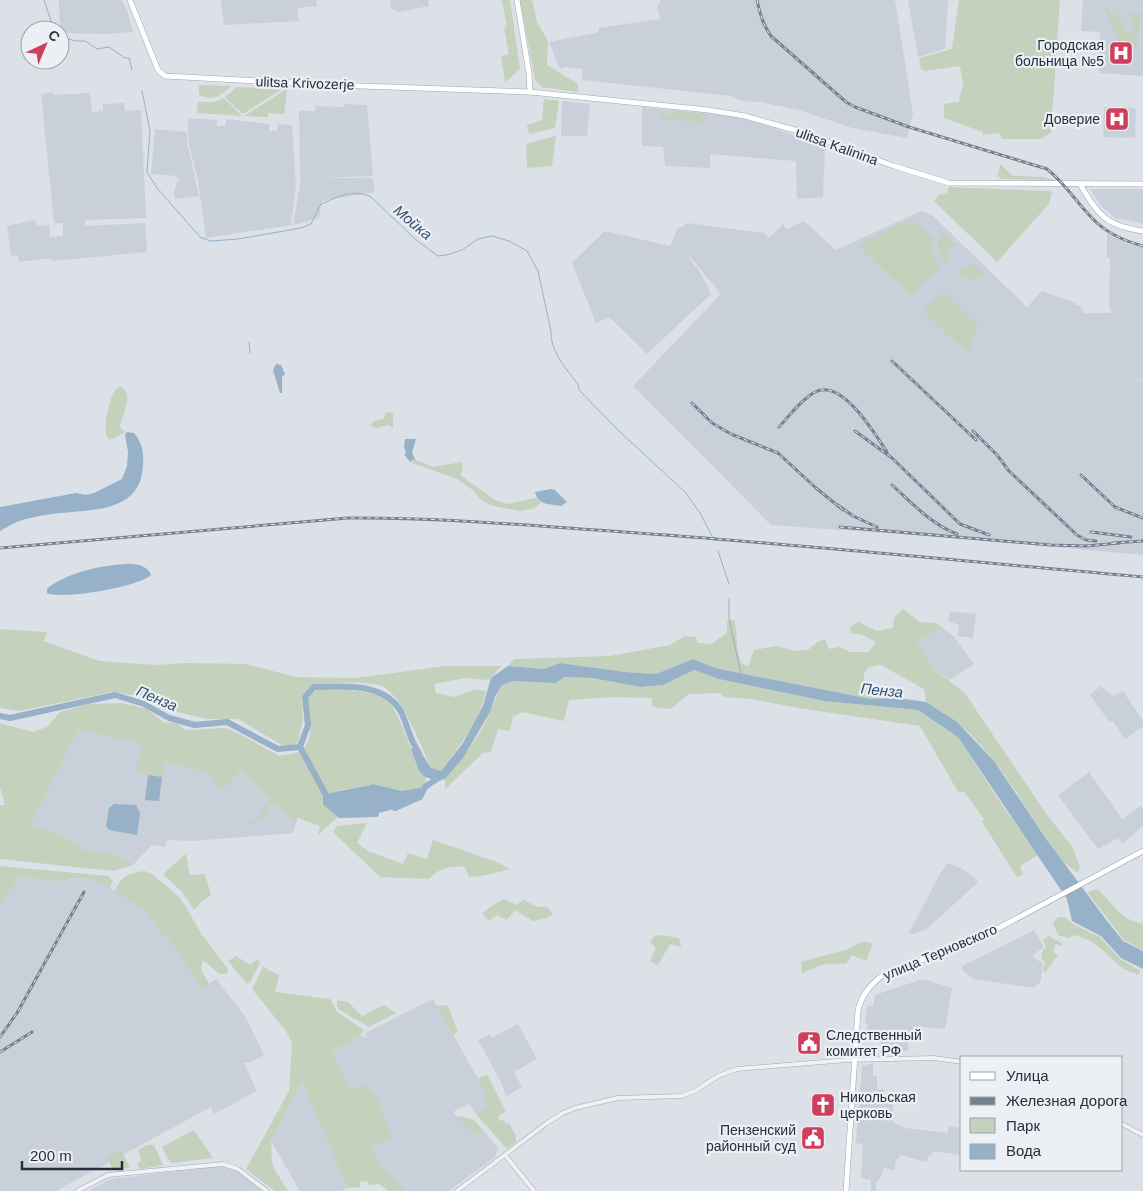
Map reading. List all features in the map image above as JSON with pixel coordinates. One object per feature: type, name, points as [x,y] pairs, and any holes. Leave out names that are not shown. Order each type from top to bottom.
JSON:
[{"type":"main road","name":"ulitsa Krivozerje","points":[[130,0],[158,70],[165,76],[530,92]]},
{"type":"main road","points":[[517,0],[529,73],[530,92]]},
{"type":"main road","name":"ulitsa Kalinina","points":[[530,92],[708,110],[745,116],[798,131],[894,166],[950,183],[1143,184]]},
{"type":"main road","points":[[1080,184],[1093,207],[1114,225],[1143,231]]},
{"type":"main road","name":"улица Терновского","points":[[846,1191],[858,1010],[862,998],[870,986],[880,978],[993,931],[1143,851]]},
{"type":"street","points":[[457,1191],[547,1123],[575,1108],[618,1098],[681,1096],[694,1091],[718,1076],[737,1069],[854,1060],[934,1058],[960,1062]]},
{"type":"street","points":[[1123,1125],[1143,1135]]},
{"type":"street","points":[[505,1155],[534,1191]]},
{"type":"street","points":[[77,1191],[108,1175],[223,1164],[238,1169],[268,1191]]},
{"type":"shaded area","points":[[59,0],[121,0],[127,11],[133,32],[70,33],[70,20],[60,20]]},
{"type":"shaded area","points":[[221,0],[316,0],[317,6],[297,8],[299,21],[224,25]]},
{"type":"shaded area","points":[[390,0],[428,0],[429,6],[398,12],[391,8]]},
{"type":"shaded area","points":[[661,0],[895,0],[913,113],[907,138],[852,128],[799,110],[760,102],[741,101],[731,96],[582,80],[583,69],[564,67],[560,69],[549,42],[599,32],[599,28],[660,19],[657,6]]},
{"type":"shaded area","points":[[908,0],[948,0],[945,49],[918,57]]},
{"type":"shaded area","name":"Городская больница №5","points":[[1083,0],[1143,0],[1143,76],[1099,73],[1100,32],[1081,31]]},
{"type":"shaded area","points":[[53,92],[54,95],[90,93],[92,112],[103,111],[103,104],[124,103],[125,111],[141,110],[146,218],[85,220],[85,226],[145,223],[147,252],[52,261],[51,258],[19,262],[18,256],[11,255],[7,226],[35,220],[36,226],[49,225],[50,237],[63,236],[63,223],[54,223],[41,94]]},
{"type":"shaded area","points":[[562,101],[590,104],[587,136],[561,136]]},
{"type":"shaded area","points":[[345,104],[367,105],[373,176],[318,178],[373,178],[375,192],[322,201],[319,218],[293,225],[301,179],[299,111],[315,111],[316,106],[344,107]]},
{"type":"shaded area","points":[[642,107],[732,116],[760,123],[825,147],[823,197],[797,199],[796,161],[710,154],[710,168],[665,166],[663,147],[642,146]]},
{"type":"shaded area","points":[[1104,107],[1136,108],[1135,138],[1103,137]]},
{"type":"shaded area","points":[[188,118],[217,120],[217,126],[225,126],[226,119],[269,124],[269,131],[277,131],[278,124],[292,125],[296,186],[291,225],[206,238],[198,181],[188,140]]},
{"type":"shaded area","points":[[155,129],[187,132],[187,142],[199,196],[175,199],[174,191],[179,178],[176,178],[176,176],[151,174]]},
{"type":"shaded area","points":[[1090,189],[1143,189],[1143,224],[1115,218],[1101,206]]},
{"type":"shaded area","points":[[921,211],[933,216],[1027,307],[1042,291],[1075,303],[1077,306],[1080,305],[1084,313],[1111,313],[1111,309],[1109,309],[1110,258],[1107,257],[1107,234],[1143,248],[1143,380],[1125,374],[1143,381],[1143,555],[955,538],[771,525],[633,386],[721,294],[691,258],[687,256],[700,272],[711,294],[647,354],[609,317],[596,323],[572,263],[605,231],[670,246],[677,230],[687,223],[764,233],[769,238],[783,224],[787,229],[804,221],[836,250]]},
{"type":"shaded area","points":[[950,611],[976,614],[973,638],[958,636],[959,625],[948,621]]},
{"type":"shaded area","points":[[942,627],[955,638],[974,664],[949,680],[934,670],[917,642]]},
{"type":"shaded area","points":[[1101,686],[1113,696],[1123,691],[1143,721],[1143,726],[1125,739],[1113,721],[1110,723],[1090,695]]},
{"type":"shaded area","points":[[79,728],[143,744],[141,754],[208,771],[228,785],[241,770],[271,801],[296,823],[293,833],[194,841],[168,840],[165,847],[152,845],[133,865],[112,853],[88,852],[56,832],[30,827]]},
{"type":"shaded area","points":[[1089,772],[1122,819],[1141,806],[1143,809],[1143,826],[1122,844],[1118,838],[1098,849],[1058,795]]},
{"type":"shaded area","points":[[948,863],[961,868],[977,879],[977,883],[927,929],[913,934],[909,933],[940,874]]},
{"type":"shaded area","points":[[20,877],[67,882],[72,877],[101,882],[148,913],[163,935],[166,934],[176,948],[202,989],[216,979],[245,1016],[264,1055],[244,1063],[257,1091],[214,1114],[211,1107],[56,1191],[0,1191],[0,903]]},
{"type":"shaded area","points":[[1034,930],[1044,947],[1033,955],[1036,960],[1043,962],[1041,981],[1034,988],[973,979],[962,970],[962,966]]},
{"type":"shaded area","points":[[923,979],[952,988],[945,1029],[922,1027],[921,1032],[909,1032],[908,1051],[880,1052],[881,1035],[866,1033],[868,1024],[865,1023],[867,1006],[873,1006],[875,995]]},
{"type":"shaded area","points":[[433,999],[487,1095],[486,1106],[476,1114],[469,1104],[453,1112],[476,1136],[483,1130],[498,1148],[495,1157],[449,1191],[407,1191],[378,1163],[372,1147],[375,1092],[350,1091],[332,1051],[360,1036],[368,1038],[365,1033]]},
{"type":"shaded area","points":[[518,1024],[537,1059],[514,1072],[522,1087],[506,1096],[501,1082],[478,1040],[490,1034],[492,1037]]},
{"type":"shaded area","points":[[873,1063],[873,1076],[877,1076],[877,1089],[884,1089],[884,1095],[893,1095],[893,1122],[905,1128],[948,1133],[949,1126],[960,1128],[960,1155],[934,1151],[930,1157],[928,1156],[927,1162],[900,1155],[898,1160],[896,1159],[894,1170],[884,1168],[881,1177],[876,1182],[876,1191],[871,1191],[871,1180],[861,1178],[863,1144],[856,1143],[862,1066]]},
{"type":"shaded area","points":[[302,1082],[347,1188],[342,1191],[300,1191],[271,1141]]},
{"type":"shaded area","points":[[220,1166],[237,1170],[263,1191],[88,1191],[111,1179]]},
{"type":"green space","points":[[502,0],[510,0],[520,69],[505,82],[501,56],[509,54],[504,28],[507,27]]},
{"type":"green space","points":[[520,0],[532,0],[537,22],[548,41],[547,65],[578,84],[578,92],[542,87],[535,80]]},
{"type":"green space","points":[[959,0],[1060,0],[1051,133],[1040,139],[1002,139],[1000,133],[983,135],[983,132],[944,118],[944,104],[959,102],[963,86],[960,66],[924,71],[921,69],[919,58],[952,49]]},
{"type":"green space","points":[[1104,7],[1108,8],[1123,23],[1124,31],[1132,32],[1138,40],[1138,45],[1120,44]]},
{"type":"green space","points":[[1131,12],[1141,13],[1138,37],[1133,31],[1133,24],[1130,22]]},
{"type":"green space","points":[[199,85],[230,87],[216,97],[208,98],[199,94]]},
{"type":"green space","points":[[237,87],[282,89],[243,114],[225,97]]},
{"type":"green space","points":[[287,90],[284,114],[268,113],[268,117],[244,116]]},
{"type":"green space","points":[[224,98],[242,116],[197,113],[198,102],[214,102]]},
{"type":"green space","points":[[544,99],[559,101],[555,128],[529,134],[527,125],[542,120]]},
{"type":"green space","points":[[677,111],[706,114],[705,122],[661,119],[661,114],[674,115]]},
{"type":"green space","points":[[556,136],[552,166],[527,168],[526,145]]},
{"type":"green space","points":[[1000,164],[1013,176],[1043,177],[1055,180],[1001,179],[998,176]]},
{"type":"green space","points":[[949,187],[1050,191],[1052,193],[1049,204],[997,262],[934,201],[939,195],[947,193]]},
{"type":"green space","points":[[912,219],[934,240],[932,254],[939,268],[911,296],[858,245]]},
{"type":"green space","points":[[943,233],[956,245],[947,254],[949,256],[944,262],[939,255],[938,248],[939,240]]},
{"type":"green space","points":[[971,263],[984,276],[970,280],[958,274],[962,268],[964,270]]},
{"type":"green space","points":[[943,292],[978,325],[969,354],[923,311]]},
{"type":"green space","points":[[121,387],[127,394],[127,400],[120,426],[126,432],[109,440],[106,429],[107,414],[114,392],[117,388]]},
{"type":"green space","points":[[386,412],[393,413],[393,428],[388,425],[372,427],[371,425],[374,421],[383,419]]},
{"type":"green space","points":[[413,459],[433,467],[462,462],[463,468],[460,475],[495,500],[507,504],[536,498],[541,503],[532,509],[519,511],[490,505],[481,500],[474,491],[457,479],[410,462]]},
{"type":"green space","points":[[903,609],[920,622],[935,623],[942,627],[917,642],[934,670],[964,692],[1045,812],[1073,848],[1080,867],[1078,872],[1069,867],[1060,857],[1004,774],[975,739],[964,728],[926,702],[924,689],[881,665],[869,667],[864,673],[864,682],[876,691],[890,690],[898,695],[898,698],[871,699],[715,668],[693,659],[656,674],[625,672],[560,663],[544,669],[508,666],[514,659],[610,656],[670,645],[685,636],[696,637],[698,643],[711,644],[727,633],[727,622],[732,619],[735,622],[741,663],[748,666],[754,650],[776,646],[795,651],[808,650],[816,643],[825,639],[829,649],[839,647],[850,652],[869,652],[876,642],[863,635],[851,633],[850,627],[859,622],[877,631],[893,628],[894,618]]},
{"type":"green space","points":[[0,629],[47,632],[44,641],[99,661],[156,665],[187,663],[246,664],[295,677],[356,678],[445,666],[501,666],[488,680],[465,678],[434,684],[436,693],[454,697],[475,689],[486,691],[474,723],[441,771],[431,768],[411,723],[397,700],[389,691],[376,684],[313,684],[302,696],[303,719],[298,742],[287,748],[238,719],[206,719],[174,711],[144,697],[112,692],[19,711],[0,708]]},
{"type":"green space","points":[[694,670],[719,679],[824,701],[918,710],[958,737],[998,799],[1038,855],[1020,866],[1023,874],[1017,877],[982,822],[984,819],[964,792],[958,792],[920,726],[751,699],[723,697],[721,693],[689,694],[671,709],[652,707],[652,698],[615,697],[569,700],[564,721],[522,712],[513,717],[510,731],[498,729],[491,752],[483,753],[445,789],[445,779],[465,755],[487,719],[502,685],[514,681],[556,683],[563,677],[592,678],[641,687],[663,685]]},
{"type":"green space","points":[[318,689],[363,692],[387,700],[396,712],[419,771],[425,777],[426,785],[418,789],[402,791],[373,784],[360,788],[339,790],[326,803],[340,815],[318,835],[320,826],[298,818],[296,823],[273,803],[265,810],[268,814],[251,825],[249,822],[264,814],[261,809],[271,801],[241,770],[228,785],[219,790],[207,771],[165,761],[162,777],[148,775],[136,769],[143,744],[79,729],[30,827],[56,832],[88,852],[112,853],[133,865],[113,871],[0,859],[0,805],[5,805],[0,787],[0,723],[33,732],[47,727],[60,712],[89,704],[121,703],[147,709],[163,722],[178,724],[186,730],[225,728],[242,735],[279,756],[295,753],[307,744],[310,737],[310,721],[307,698]]},
{"type":"green space","points":[[367,823],[357,843],[368,851],[403,864],[408,853],[427,859],[433,840],[497,862],[510,869],[469,877],[465,867],[454,866],[441,870],[429,879],[380,877],[334,833],[337,826]]},
{"type":"green space","points":[[186,854],[190,875],[205,874],[211,895],[194,910],[183,893],[163,874]]},
{"type":"green space","points":[[0,866],[109,876],[113,881],[110,888],[87,879],[72,877],[67,882],[20,877],[0,903]]},
{"type":"green space","points":[[145,871],[153,875],[178,896],[202,935],[228,969],[227,974],[219,974],[203,960],[201,970],[209,984],[202,989],[166,934],[163,936],[148,913],[114,891],[126,876]]},
{"type":"green space","points":[[1098,889],[1123,915],[1143,924],[1143,950],[1124,940],[1087,892]]},
{"type":"green space","points":[[503,899],[517,905],[523,900],[538,907],[547,907],[553,914],[547,918],[533,921],[515,910],[507,920],[497,915],[489,921],[482,913]]},
{"type":"green space","points":[[1058,917],[1064,917],[1073,924],[1100,937],[1120,959],[1141,971],[1138,975],[1124,969],[1094,944],[1082,937],[1074,935],[1068,938],[1058,935],[1053,923]]},
{"type":"green space","points":[[655,936],[679,938],[681,947],[670,944],[658,965],[650,961],[656,948],[650,942]]},
{"type":"green space","points":[[1049,936],[1063,944],[1062,946],[1056,944],[1053,952],[1058,955],[1045,973],[1043,971],[1045,962],[1041,958],[1046,947],[1043,940]]},
{"type":"green space","points":[[865,941],[873,944],[866,961],[852,955],[846,964],[823,965],[802,974],[801,962],[845,950]]},
{"type":"green space","points":[[236,956],[250,965],[258,959],[260,963],[247,984],[228,961]]},
{"type":"green space","points":[[263,967],[279,975],[275,992],[330,999],[337,1012],[364,1030],[360,1036],[332,1051],[350,1091],[368,1084],[371,1093],[375,1092],[392,1137],[372,1147],[378,1163],[407,1191],[389,1191],[379,1184],[369,1185],[367,1181],[360,1182],[360,1187],[347,1188],[302,1082],[271,1141],[272,1162],[288,1191],[275,1191],[246,1169],[289,1091],[292,1043],[286,1031],[252,989]]},
{"type":"green space","points":[[337,1000],[348,1002],[362,1016],[384,1005],[396,1013],[369,1027],[340,1010],[337,1006]]},
{"type":"green space","points":[[437,1006],[448,1006],[458,1032],[453,1035]]},
{"type":"green space","points":[[487,1074],[506,1112],[498,1116],[500,1121],[504,1120],[506,1124],[509,1123],[516,1136],[516,1142],[508,1148],[476,1114],[486,1106],[482,1098],[487,1095],[477,1079]]},
{"type":"green space","points":[[460,1116],[474,1120],[483,1130],[476,1136],[457,1117]]},
{"type":"green space","points":[[194,1130],[213,1158],[172,1163],[162,1147]]},
{"type":"green space","points":[[147,1145],[154,1145],[163,1165],[141,1169],[137,1165],[141,1160],[138,1150]]},
{"type":"green space","points":[[122,1151],[130,1168],[113,1170],[107,1157]]},
{"type":"water","points":[[276,364],[281,365],[285,374],[282,377],[282,393],[280,393],[273,370]]},
{"type":"water","points":[[127,432],[134,433],[141,444],[143,465],[140,482],[133,493],[122,502],[95,510],[51,514],[25,519],[0,531],[0,507],[76,493],[86,495],[122,479],[127,466],[128,452],[125,435]]},
{"type":"water","points":[[405,439],[416,439],[412,453],[416,461],[413,459],[410,462],[404,454],[406,453]]},
{"type":"water","points":[[555,490],[567,502],[561,506],[545,503],[541,502],[536,496],[535,492]]},
{"type":"water","points":[[127,564],[141,566],[147,569],[151,575],[131,584],[83,594],[55,595],[47,593],[49,587],[76,573],[107,566]]},
{"type":"water","points":[[693,659],[715,668],[871,699],[898,698],[926,702],[957,722],[994,761],[1047,840],[1123,941],[1143,951],[1143,969],[1121,958],[1101,936],[1072,921],[1067,899],[958,737],[918,710],[824,701],[719,679],[694,670],[663,685],[641,687],[592,678],[564,677],[556,683],[514,681],[502,685],[495,697],[491,710],[463,758],[445,779],[438,781],[425,777],[419,771],[411,749],[417,746],[431,768],[441,771],[463,743],[483,706],[491,678],[508,666],[544,669],[560,663],[625,672],[656,674]]},
{"type":"water","points":[[148,775],[162,777],[159,801],[145,800]]},
{"type":"water","points":[[373,784],[402,791],[425,787],[420,797],[401,807],[375,814],[340,815],[326,803],[326,795]]},
{"type":"water","points":[[114,804],[136,805],[140,813],[137,835],[109,830],[106,826],[109,808]]},
{"type":"waterway","name":"Мойка","points":[[44,0],[51,20]]},
{"type":"waterway","name":"Мойка","points":[[70,39],[85,41],[97,49],[109,47],[125,58],[129,58],[132,70]]},
{"type":"waterway","name":"Мойка","points":[[142,91],[150,131],[147,172],[157,188],[200,237],[210,241],[238,239],[301,228],[311,224],[320,205],[351,193],[358,193],[371,197],[415,239],[438,256],[462,250],[478,239],[492,236],[509,241],[527,251],[538,271],[553,346],[578,384],[579,390],[619,431],[685,492],[700,513],[713,538]]},
{"type":"waterway","points":[[249,342],[250,353]]},
{"type":"waterway","points":[[718,551],[729,584]]},
{"type":"waterway","points":[[729,599],[729,619],[741,674]]},
{"type":"waterway","points":[[376,814],[340,815],[326,803],[326,795],[300,747],[308,725],[305,697],[314,687],[338,686],[363,688],[386,696],[402,714],[411,739],[419,753]]},
{"type":"waterway","name":"Пенза","points":[[0,716],[10,718],[115,695],[144,704],[169,718],[195,725],[227,722],[278,749],[300,747]]},
{"type":"waterway","points":[[395,808],[420,797],[425,787],[441,776]]},
{"type":"railway","points":[[757,0],[762,19],[771,36],[846,102],[909,127],[1047,169],[1103,228],[1122,239],[1143,246]]},
{"type":"railway","points":[[892,361],[976,440]]},
{"type":"railway","points":[[779,427],[805,399],[815,392],[825,390],[836,393],[857,410],[887,452]]},
{"type":"railway","points":[[692,403],[712,423],[731,434],[778,453],[843,510]]},
{"type":"railway","points":[[855,431],[892,458],[960,524],[989,535]]},
{"type":"railway","points":[[973,431],[997,455],[1009,471],[1077,535],[1086,540],[1096,541]]},
{"type":"railway","points":[[1081,475],[1115,507],[1143,518]]},
{"type":"railway","points":[[892,485],[930,519],[957,534]]},
{"type":"railway","points":[[838,505],[853,516],[877,527]]},
{"type":"railway","points":[[0,548],[348,518],[383,518],[486,522],[689,537],[1143,577]]},
{"type":"railway","points":[[840,527],[1050,545],[1086,546],[1119,543]]},
{"type":"railway","points":[[1091,532],[1131,537]]},
{"type":"railway","points":[[1113,543],[1143,541]]},
{"type":"railway","points":[[0,1037],[17,1013],[84,892]]},
{"type":"railway","points":[[0,1052],[32,1032]]},
{"type":"place","name":"Городская больница №5","points":[[1121,53]]},
{"type":"place","name":"Доверие","points":[[1117,119]]},
{"type":"place","name":"Следственный комитет РФ","points":[[809,1043]]},
{"type":"place","name":"Никольская церковь","points":[[823,1105]]},
{"type":"place","name":"Пензенский районный суд","points":[[813,1138]]}]
